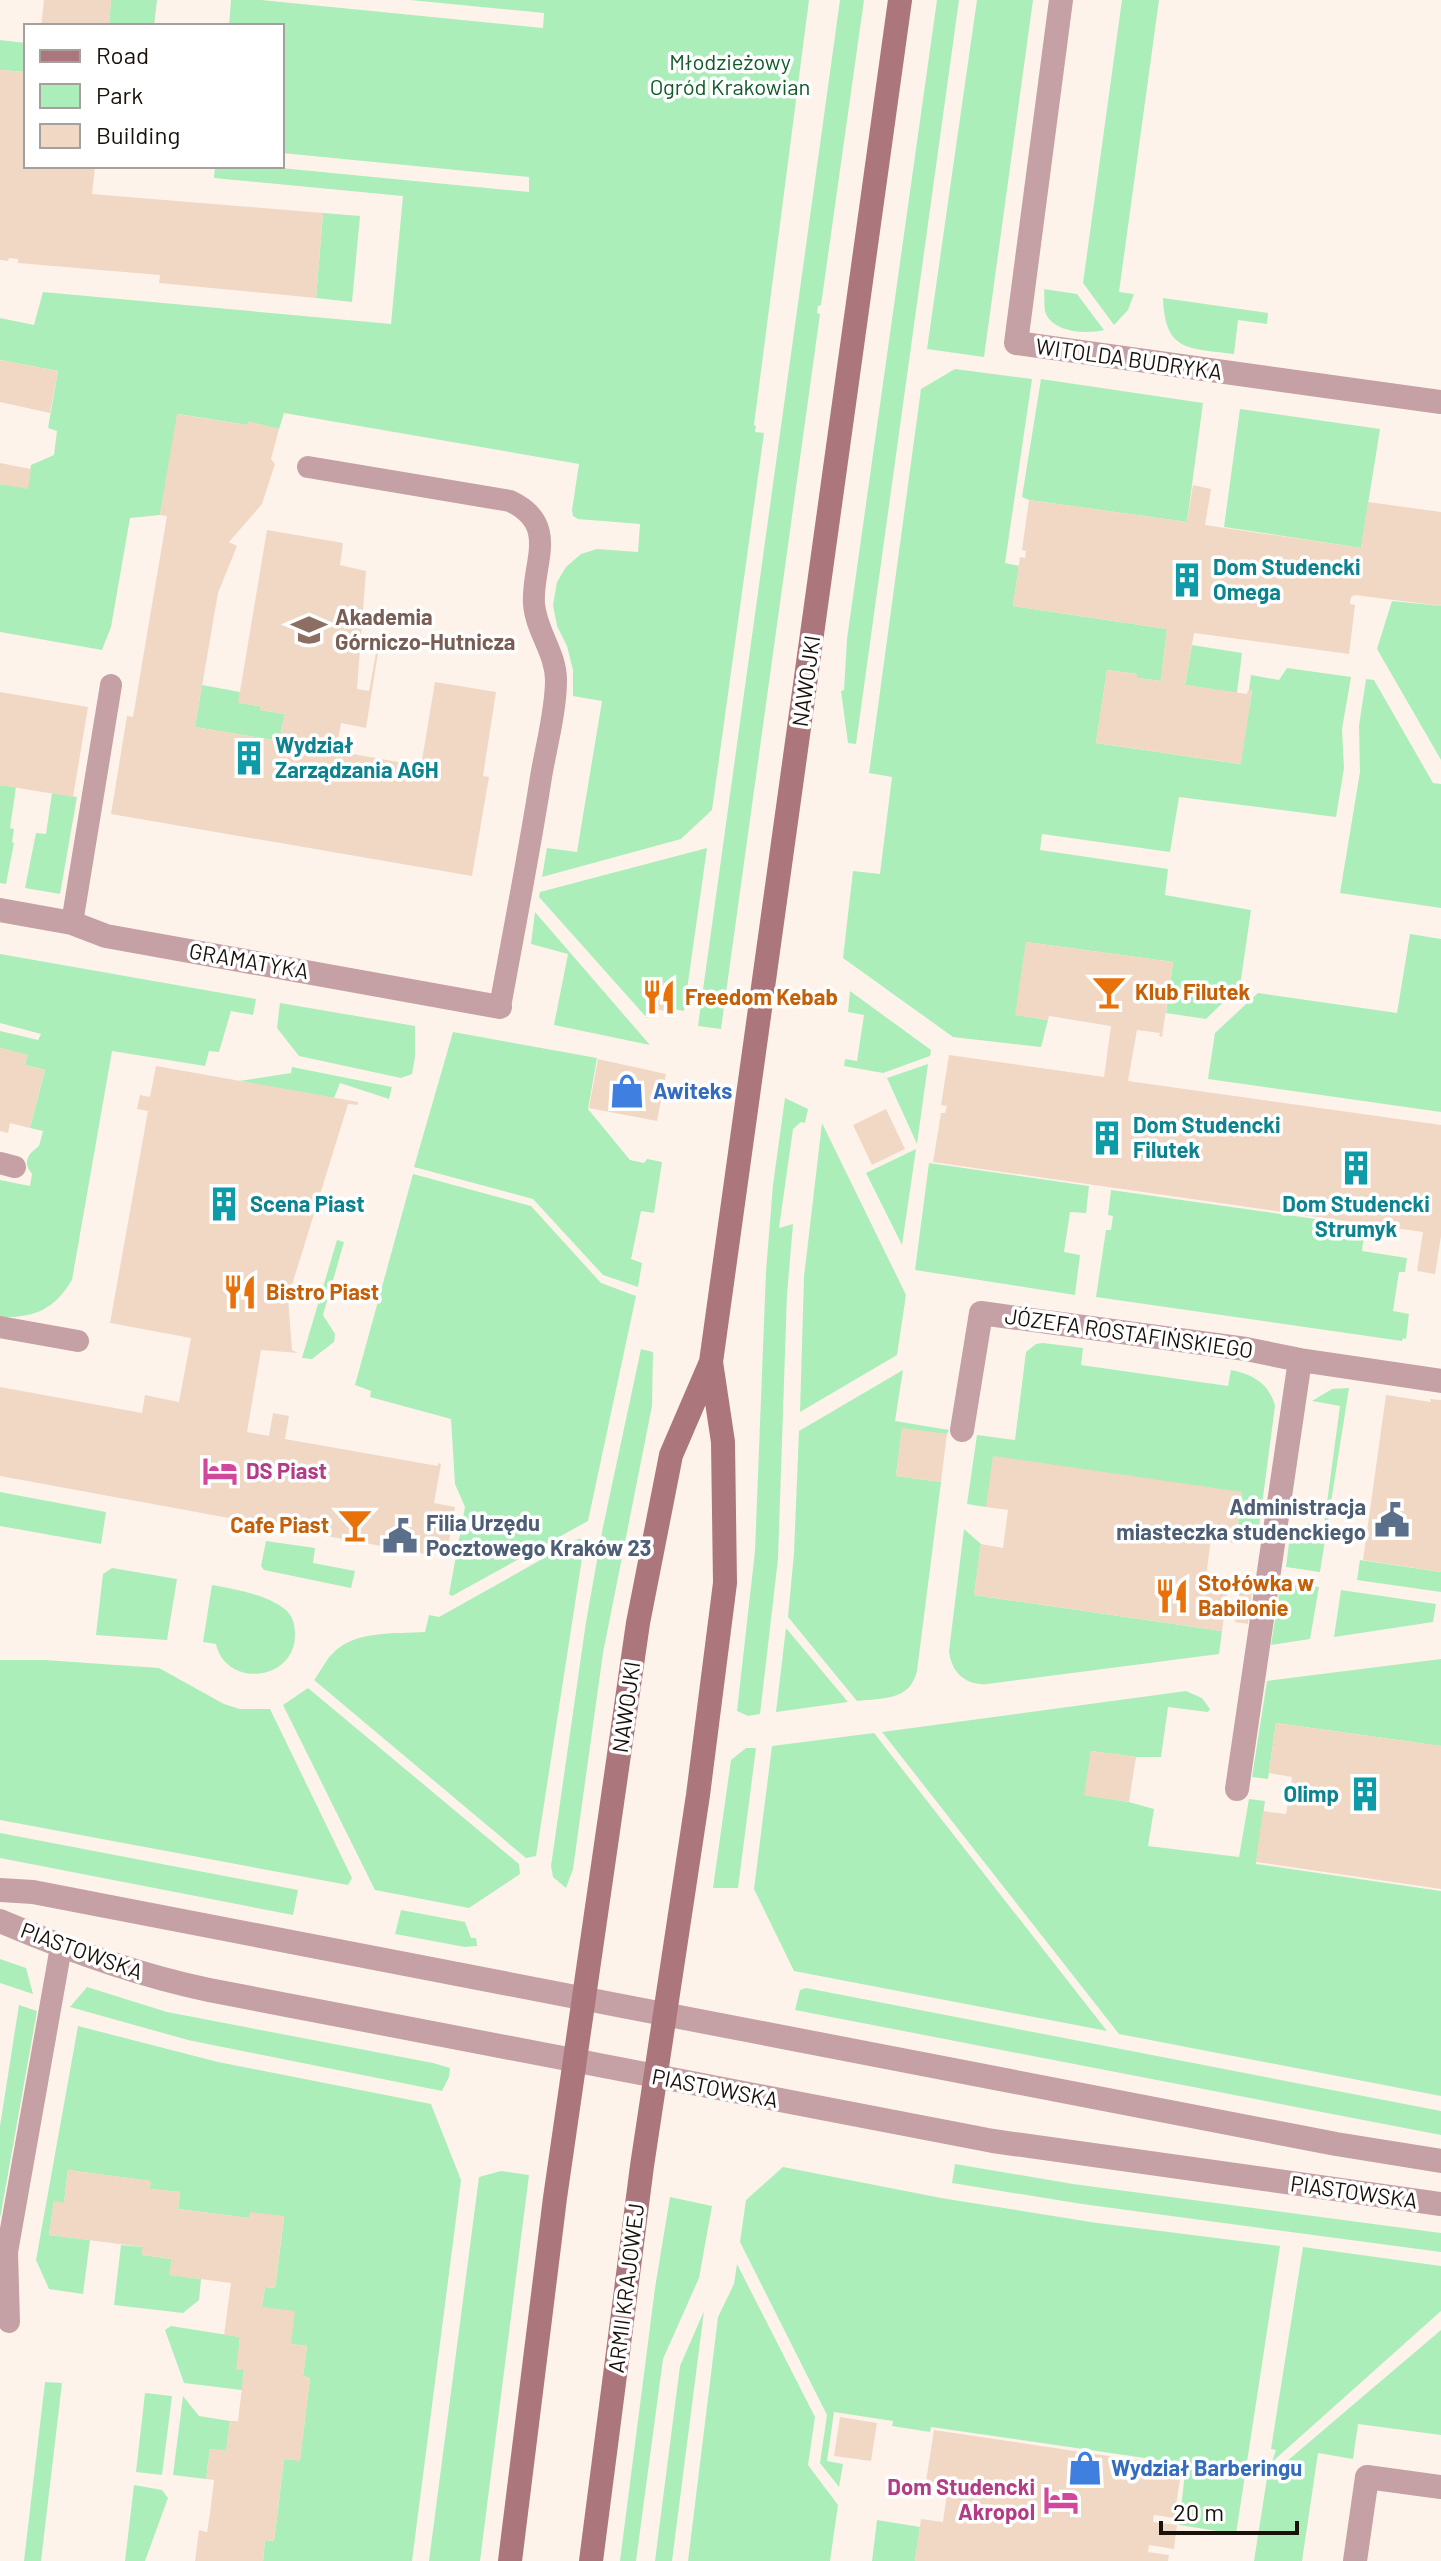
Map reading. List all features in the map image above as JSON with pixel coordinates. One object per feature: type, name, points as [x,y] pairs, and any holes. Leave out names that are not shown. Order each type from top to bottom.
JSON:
[{"type":"main road","name":"NAWOJKI","points":[[575,2061],[646,1579],[671,1455],[711,1362],[900,0]]},
{"type":"main road","name":"NAWOJKI","points":[[665,2015],[694,1824],[725,1583],[723,1442],[711,1362]]},
{"type":"main road","name":"ARMII KRAJOWEJ","points":[[591,2561],[665,2015]]},
{"type":"main road","points":[[510,2561],[575,2061]]},
{"type":"street","name":"WITOLDA BUDRYKA","points":[[1061,0],[1016,343],[1441,402]]},
{"type":"street","name":"GRAMATYKA","points":[[0,910],[72,923],[106,936],[500,1007]]},
{"type":"street","name":"JÓZEFA ROSTAFIŃSKIEGO","points":[[962,1430],[981,1313],[1246,1349],[1441,1381]]},
{"type":"street","points":[[1237,1789],[1300,1360]]},
{"type":"street","name":"PIASTOWSKA","points":[[0,1890],[48,1895],[1336,2144],[1441,2161]]},
{"type":"street","name":"PIASTOWSKA","points":[[0,1921],[61,1947],[171,1982],[1046,2150],[1441,2204]]},
{"type":"street","points":[[1355,2561],[1367,2477],[1441,2487]]},
{"type":"lane","points":[[308,467],[510,501],[529,515],[540,534],[541,555],[534,603],[553,658],[556,680],[500,1007]]},
{"type":"lane","points":[[72,923],[111,685]]},
{"type":"lane","points":[[0,1327],[78,1341]]},
{"type":"lane","points":[[9,2322],[7,2252],[61,1947]]},
{"type":"green space","points":[[111,0],[157,0],[154,24],[109,24]]},
{"type":"green space","name":"Młodzieżowy Ogród Krakowian","points":[[231,0],[261,0],[543,28],[544,13],[410,0],[809,0],[754,425],[755,432],[764,433],[712,810],[681,839],[542,877],[547,848],[577,852],[602,701],[573,696],[573,670],[553,605],[557,582],[566,567],[581,554],[597,549],[638,552],[640,524],[573,516],[579,464],[284,413],[279,429],[249,422],[247,425],[178,414],[160,515],[130,518],[111,627],[102,650],[0,632],[0,484],[27,488],[31,465],[54,455],[57,431],[48,428],[58,371],[0,360],[0,318],[34,325],[43,292],[391,324],[403,196],[214,178],[215,168],[281,168],[529,192],[529,177],[284,153],[284,24],[229,24]]},
{"type":"green space","points":[[840,0],[864,0],[821,305],[817,313],[820,314],[721,1029],[698,1026]]},
{"type":"green space","points":[[937,0],[959,0],[856,744],[848,743],[841,691],[844,690],[847,639]]},
{"type":"green space","points":[[977,0],[1033,0],[984,357],[927,349]]},
{"type":"green space","points":[[1122,0],[1159,0],[1119,292],[1134,294],[1128,310],[1114,325],[1083,283]]},
{"type":"green space","points":[[0,40],[24,43],[24,72],[0,70]]},
{"type":"green space","points":[[323,213],[360,216],[352,302],[316,298]]},
{"type":"green space","points":[[1044,289],[1077,294],[1104,330],[1082,332],[1065,329],[1052,322],[1046,313]]},
{"type":"green space","points":[[1163,298],[1268,313],[1267,324],[1238,320],[1234,354],[1192,348],[1174,338],[1168,329]]},
{"type":"green space","points":[[955,369],[1032,379],[1005,563],[1019,566],[1013,606],[1167,629],[1161,681],[1107,670],[1096,743],[1240,764],[1252,691],[1249,690],[1251,675],[1279,680],[1287,668],[1351,677],[1342,729],[1344,768],[1336,817],[1179,797],[1170,852],[1042,834],[1040,850],[1168,869],[1165,895],[1251,910],[1240,986],[1206,1019],[1166,1013],[1173,962],[1026,942],[1016,1015],[1048,1020],[1041,1047],[953,1037],[843,958],[853,871],[880,874],[892,777],[869,773],[921,389]]},
{"type":"green space","points":[[1041,379],[1203,403],[1187,522],[1022,497]]},
{"type":"green space","points":[[1240,409],[1380,429],[1361,548],[1224,527]]},
{"type":"green space","points":[[1392,601],[1441,606],[1441,760],[1377,649]]},
{"type":"green space","points":[[1192,645],[1242,653],[1237,693],[1185,685]]},
{"type":"green space","points":[[1366,679],[1374,680],[1433,783],[1441,784],[1441,908],[1340,893],[1360,772],[1359,726]]},
{"type":"green space","points":[[202,685],[240,692],[239,703],[285,714],[279,741],[195,727]]},
{"type":"green space","points":[[0,785],[16,787],[10,828],[14,829],[14,843],[6,884],[0,883]]},
{"type":"green space","points":[[52,793],[77,797],[60,894],[25,888],[36,833],[46,834]]},
{"type":"green space","points":[[707,848],[684,1011],[668,1008],[673,984],[650,980],[646,1008],[651,1015],[647,1018],[539,897],[540,892]]},
{"type":"green space","points":[[535,912],[650,1045],[554,1025],[568,954],[531,944]]},
{"type":"green space","points":[[1410,934],[1441,939],[1441,1112],[1208,1079],[1215,1033],[1258,993],[1397,1013]]},
{"type":"green space","points":[[0,954],[256,999],[253,1015],[231,1011],[219,1052],[209,1051],[205,1066],[112,1051],[72,1280],[58,1299],[42,1310],[12,1317],[0,1317],[0,1180],[30,1186],[32,1174],[27,1166],[28,1158],[39,1146],[43,1131],[30,1128],[45,1070],[25,1065],[27,1055],[0,1048],[0,1031],[38,1040],[41,1034],[0,1023]]},
{"type":"green space","points":[[850,991],[931,1050],[930,1056],[883,1073],[844,1066],[845,1059],[857,1061],[864,1015],[848,1012]]},
{"type":"green space","points":[[280,1003],[415,1026],[412,1074],[401,1078],[299,1056],[277,1028]]},
{"type":"green space","points":[[453,1032],[597,1058],[588,1109],[630,1160],[662,1162],[654,1213],[641,1211],[631,1259],[642,1263],[638,1287],[603,1275],[533,1199],[414,1167]]},
{"type":"green space","points":[[928,1064],[917,1144],[887,1078]]},
{"type":"green space","points":[[292,1067],[392,1087],[389,1099],[340,1083],[334,1098],[239,1081],[291,1073]]},
{"type":"green space","points":[[785,1098],[808,1109],[805,1123],[801,1122],[793,1129],[779,1228],[793,1224],[787,1294],[778,1559],[760,1714],[748,1716],[737,1711],[755,1551],[766,1271],[773,1185]]},
{"type":"green space","points":[[822,1123],[906,1295],[897,1355],[800,1412],[804,1277]]},
{"type":"green space","points":[[916,1149],[902,1245],[866,1173]]},
{"type":"green space","points":[[929,1163],[1089,1186],[1086,1213],[1070,1212],[1064,1252],[1080,1255],[1075,1295],[915,1270]]},
{"type":"green space","points":[[413,1174],[531,1206],[601,1283],[636,1296],[588,1521],[452,1596],[449,1594],[465,1507],[455,1484],[451,1419],[370,1397],[371,1391],[355,1385]]},
{"type":"green space","points":[[1111,1190],[1365,1226],[1362,1251],[1407,1258],[1405,1272],[1399,1272],[1393,1311],[1409,1314],[1406,1339],[1402,1341],[1096,1297],[1106,1230],[1111,1230],[1113,1216],[1108,1215]]},
{"type":"green space","points":[[337,1240],[344,1242],[323,1315],[335,1334],[334,1342],[312,1359],[302,1358]]},
{"type":"green space","points":[[1043,1343],[1083,1348],[1081,1365],[1228,1386],[1231,1370],[1253,1377],[1264,1386],[1275,1406],[1257,1543],[1236,1539],[1242,1492],[986,1507],[967,1504],[977,1435],[1015,1440],[1026,1352]]},
{"type":"green space","points":[[641,1349],[653,1352],[652,1406],[603,1653],[573,1869],[566,1888],[553,1877],[551,1866],[586,1622]]},
{"type":"green space","points":[[903,1370],[895,1421],[949,1430],[947,1434],[902,1429],[896,1476],[941,1482],[917,1671],[902,1693],[857,1701],[788,1617],[799,1431]]},
{"type":"green space","points":[[1349,1388],[1320,1572],[1286,1567],[1290,1535],[1306,1537],[1308,1524],[1324,1525],[1340,1406],[1312,1401],[1332,1389]]},
{"type":"green space","points":[[0,1492],[106,1512],[101,1544],[0,1526]]},
{"type":"green space","points":[[964,1529],[981,1544],[974,1595],[1222,1631],[1219,1654],[987,1684],[972,1683],[956,1671],[949,1651]]},
{"type":"green space","points":[[578,1539],[585,1539],[536,1856],[526,1858],[314,1680],[330,1656],[353,1640],[376,1635],[425,1632],[429,1615],[439,1617]]},
{"type":"green space","points":[[266,1541],[315,1548],[313,1563],[355,1571],[351,1588],[264,1570],[261,1566]]},
{"type":"green space","points":[[1360,1560],[1441,1572],[1441,1592],[1357,1580]]},
{"type":"green space","points":[[112,1568],[177,1579],[167,1640],[96,1635],[103,1574]]},
{"type":"green space","points":[[1281,1581],[1319,1587],[1310,1639],[1271,1645]]},
{"type":"green space","points":[[212,1585],[262,1597],[287,1611],[295,1634],[292,1650],[284,1662],[260,1674],[246,1673],[233,1668],[222,1658],[216,1644],[203,1642]]},
{"type":"green space","points":[[1341,1590],[1436,1604],[1433,1622],[1334,1637]]},
{"type":"green space","points":[[786,1628],[848,1702],[776,1712]]},
{"type":"green space","points":[[1441,1659],[1441,1746],[1276,1723],[1268,1779],[1252,1777],[1267,1681]]},
{"type":"green space","points":[[0,1660],[159,1668],[224,1704],[240,1709],[270,1709],[352,1878],[348,1885],[0,1820]]},
{"type":"green space","points":[[308,1688],[519,1864],[520,1874],[469,1908],[375,1890],[283,1705]]},
{"type":"green space","points":[[1186,1691],[1202,1698],[1210,1709],[1208,1712],[1168,1707],[1161,1757],[1091,1751],[1085,1795],[1154,1809],[1148,1846],[1239,1857],[1249,1799],[1265,1801],[1256,1864],[1441,1891],[1441,2096],[1119,2034],[882,1732]]},
{"type":"green space","points":[[874,1733],[1107,2031],[794,1971],[754,1889],[772,1746]]},
{"type":"green space","points":[[746,1748],[756,1748],[738,1888],[713,1888],[731,1760]]},
{"type":"green space","points":[[0,1833],[298,1890],[293,1915],[0,1858]]},
{"type":"green space","points":[[401,1910],[465,1922],[471,1938],[476,1938],[477,1946],[465,1947],[395,1934]]},
{"type":"green space","points":[[0,1959],[26,1968],[33,1994],[0,1983]]},
{"type":"green space","points":[[87,1987],[167,2012],[433,2063],[450,2068],[449,2077],[442,2091],[188,2040],[70,2007]]},
{"type":"green space","points":[[806,1988],[1441,2111],[1441,2135],[795,2010],[800,1990]]},
{"type":"green space","points":[[19,2005],[37,2011],[0,2219],[0,2126]]},
{"type":"green space","points":[[78,2026],[218,2062],[431,2104],[461,2180],[412,2561],[263,2561],[265,2540],[274,2541],[284,2459],[300,2460],[310,2378],[303,2376],[307,2346],[291,2344],[262,2307],[265,2287],[275,2288],[284,2217],[249,2218],[178,2209],[180,2192],[150,2189],[150,2181],[68,2170],[64,2203],[54,2202],[49,2235],[90,2240],[83,2294],[49,2289],[36,2260]]},
{"type":"green space","points":[[955,2164],[1073,2184],[1441,2233],[1441,2252],[1082,2204],[952,2183]]},
{"type":"green space","points":[[783,2167],[941,2198],[1097,2223],[1280,2246],[1236,2534],[1179,2525],[1186,2464],[931,2427],[930,2432],[892,2426],[893,2421],[834,2412],[827,2461],[843,2464],[839,2487],[820,2463],[827,2415],[740,2242],[746,2200]]},
{"type":"green space","points":[[501,2171],[529,2175],[480,2561],[429,2561],[479,2177]]},
{"type":"green space","points":[[670,2197],[712,2206],[699,2278],[663,2359],[636,2561],[620,2561],[655,2288]]},
{"type":"green space","points":[[121,2245],[143,2247],[142,2255],[172,2259],[170,2275],[201,2279],[199,2300],[183,2313],[114,2305]]},
{"type":"green space","points":[[1303,2247],[1441,2266],[1441,2311],[1272,2462],[1276,2450],[1271,2449]]},
{"type":"green space","points":[[737,2264],[815,2417],[808,2465],[838,2505],[830,2561],[688,2561],[718,2317],[734,2284]]},
{"type":"green space","points":[[704,2311],[672,2561],[655,2561],[680,2366]]},
{"type":"green space","points":[[171,2326],[240,2337],[237,2370],[244,2370],[242,2390],[184,2383],[165,2330]]},
{"type":"green space","points":[[1441,2330],[1441,2435],[1358,2424],[1353,2459],[1318,2453],[1302,2561],[1254,2561],[1267,2478]]},
{"type":"green space","points":[[45,2382],[62,2383],[41,2561],[24,2561]]},
{"type":"green space","points":[[145,2393],[172,2396],[162,2475],[136,2472]]},
{"type":"green space","points":[[183,2396],[199,2416],[230,2421],[226,2451],[210,2449],[206,2479],[173,2475]]},
{"type":"green space","points":[[134,2485],[162,2490],[168,2498],[145,2561],[125,2561]]},
{"type":"green space","points":[[877,2520],[920,2527],[915,2561],[872,2561]]},
{"type":"building","points":[[44,0],[111,0],[109,24],[41,24]]},
{"type":"building","points":[[0,70],[24,72],[24,168],[95,168],[92,194],[323,213],[316,298],[159,283],[160,275],[18,263],[18,259],[9,258],[8,261],[0,260]]},
{"type":"building","points":[[0,360],[58,371],[50,413],[0,402]]},
{"type":"building","points":[[177,414],[247,425],[248,421],[279,429],[271,459],[275,464],[262,504],[229,542],[237,546],[218,593],[195,727],[279,741],[285,714],[238,703],[267,530],[343,543],[340,565],[366,571],[357,689],[369,691],[378,653],[366,728],[341,723],[336,751],[421,766],[435,682],[496,692],[483,776],[489,777],[472,876],[111,814],[127,716],[133,717],[167,516],[160,515]]},
{"type":"building","points":[[0,463],[31,469],[28,489],[0,484]]},
{"type":"building","name":"Dom Studencki Omega","points":[[1193,485],[1211,489],[1205,525],[1361,548],[1368,502],[1441,512],[1441,606],[1351,597],[1350,604],[1355,605],[1349,654],[1194,633],[1185,685],[1247,694],[1248,690],[1252,690],[1241,764],[1096,743],[1107,670],[1161,681],[1167,629],[1013,606],[1020,557],[1025,558],[1026,551],[1022,550],[1029,500],[1187,522]]},
{"type":"building","points":[[0,692],[88,707],[73,797],[0,785]]},
{"type":"building","points":[[1026,942],[1173,962],[1162,1037],[1160,1033],[1137,1030],[1128,1081],[1441,1125],[1441,1236],[1435,1274],[1417,1271],[1423,1232],[933,1162],[941,1113],[945,1113],[947,1106],[941,1105],[949,1055],[1104,1077],[1111,1026],[1049,1016],[1048,1020],[1015,1015]]},
{"type":"building","name":"Freedom Kebab","points":[[649,980],[673,984],[668,1011],[658,1010],[651,1015],[646,1008]]},
{"type":"building","points":[[0,1048],[28,1055],[25,1065],[45,1070],[30,1128],[10,1123],[8,1133],[0,1131]]},
{"type":"building","name":"Awiteks","points":[[598,1059],[666,1074],[657,1121],[589,1108]]},
{"type":"building","points":[[156,1066],[358,1102],[358,1105],[348,1104],[288,1298],[292,1350],[298,1353],[261,1350],[247,1432],[269,1436],[273,1413],[289,1416],[285,1439],[438,1466],[438,1463],[441,1464],[434,1503],[455,1507],[447,1552],[426,1548],[425,1554],[0,1476],[0,1387],[142,1413],[145,1395],[179,1402],[191,1338],[110,1323],[148,1111],[137,1109],[140,1095],[150,1097]]},
{"type":"building","points":[[886,1109],[905,1149],[872,1165],[853,1125]]},
{"type":"building","points":[[1386,1395],[1431,1402],[1430,1399],[1441,1400],[1441,1572],[1363,1560]]},
{"type":"building","points":[[902,1428],[947,1434],[941,1482],[896,1476]]},
{"type":"building","points":[[993,1456],[1242,1492],[1235,1543],[1211,1539],[1206,1577],[1229,1580],[1222,1631],[974,1595],[981,1544],[1003,1548],[1008,1510],[986,1507]]},
{"type":"building","points":[[1241,1582],[1253,1584],[1248,1624],[1235,1622]]},
{"type":"building","name":"Olimp","points":[[1276,1723],[1441,1746],[1441,1889],[1256,1862],[1263,1811],[1286,1814],[1292,1777],[1269,1773]]},
{"type":"building","points":[[1091,1751],[1136,1757],[1129,1802],[1084,1795]]},
{"type":"building","points":[[68,2170],[151,2181],[150,2189],[180,2192],[178,2209],[249,2218],[250,2212],[284,2216],[275,2288],[265,2287],[262,2307],[295,2311],[291,2344],[307,2346],[303,2376],[310,2378],[300,2461],[284,2459],[274,2541],[265,2540],[263,2561],[195,2561],[199,2530],[207,2532],[210,2513],[214,2480],[206,2479],[210,2449],[226,2451],[230,2421],[238,2421],[244,2370],[236,2370],[240,2337],[224,2335],[231,2283],[169,2275],[172,2259],[142,2255],[143,2247],[49,2235],[54,2201],[64,2203]]},
{"type":"building","points":[[840,2417],[877,2423],[871,2461],[834,2456]]},
{"type":"building","name":"Dom Studencki Akropol","points":[[934,2430],[1182,2467],[1174,2518],[1154,2515],[1153,2522],[1177,2525],[1174,2549],[1149,2545],[1148,2552],[1169,2555],[1168,2561],[915,2561],[921,2519],[943,2522],[948,2485],[926,2481]]},
{"type":"place","name":"Dom Studencki Omega","points":[[1187,580]]},
{"type":"place","name":"Akademia Górniczo-Hutnicza","points":[[309,630]]},
{"type":"place","name":"Wydział Zarządzania AGH","points":[[249,758]]},
{"type":"place","name":"Klub Filutek","points":[[1109,992]]},
{"type":"place","name":"Freedom Kebab","points":[[659,997]]},
{"type":"place","name":"Awiteks","points":[[627,1091]]},
{"type":"place","name":"Dom Studencki Filutek","points":[[1107,1138]]},
{"type":"place","name":"Dom Studencki Strumyk","points":[[1356,1168]]},
{"type":"place","name":"Scena Piast","points":[[224,1204]]},
{"type":"place","name":"Bistro Piast","points":[[240,1292]]},
{"type":"place","name":"DS Piast","points":[[220,1471]]},
{"type":"place","name":"Administracja miasteczka studenckiego","points":[[1392,1520]]},
{"type":"place","name":"Cafe Piast","points":[[355,1525]]},
{"type":"place","name":"Filia Urzędu Pocztowego Kraków 23","points":[[400,1536]]},
{"type":"place","name":"Stołówka w Babilonie","points":[[1172,1596]]},
{"type":"place","name":"Olimp","points":[[1365,1794]]},
{"type":"place","name":"Wydział Barberingu","points":[[1085,2468]]},
{"type":"place","name":"Dom Studencki Akropol","points":[[1061,2500]]}]
